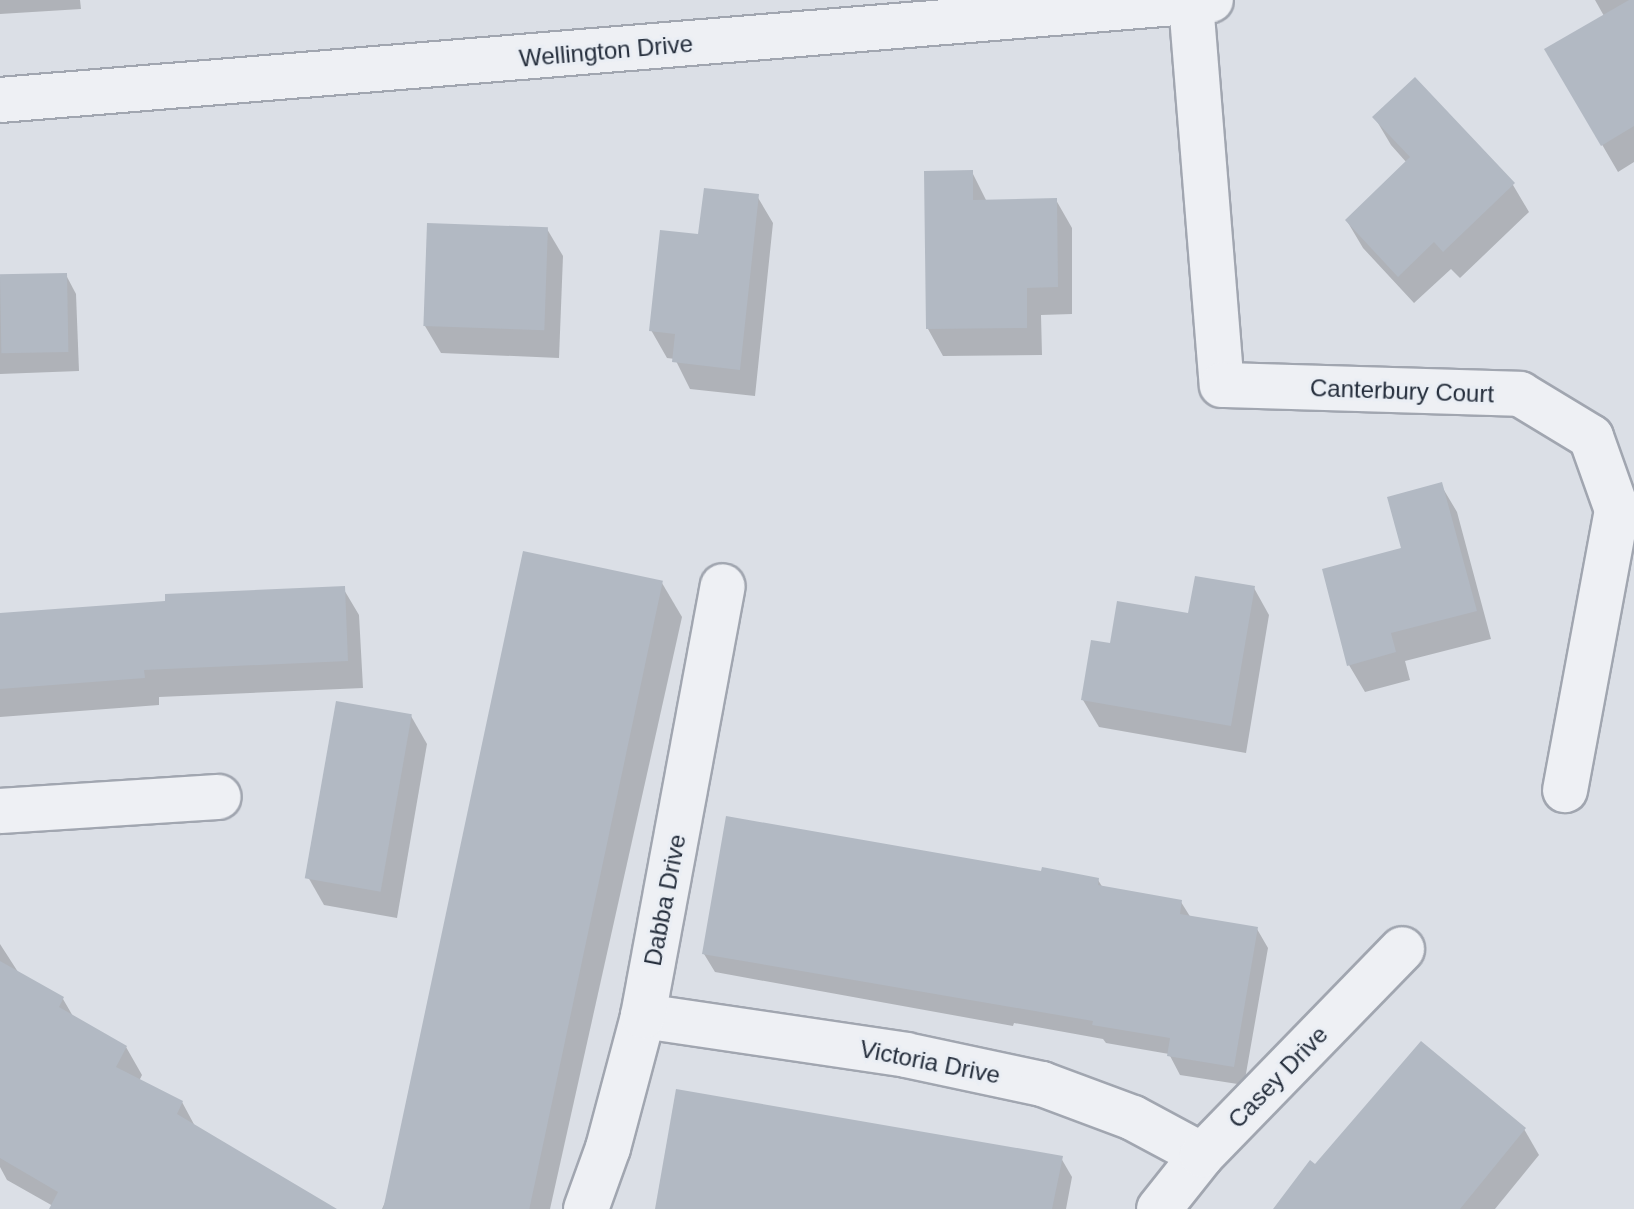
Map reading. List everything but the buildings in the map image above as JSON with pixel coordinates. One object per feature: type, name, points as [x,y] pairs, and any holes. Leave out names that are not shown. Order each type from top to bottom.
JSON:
[{"type":"street","name":"Wellington Drive","points":[[0,100],[1201,2]]},
{"type":"street","name":"Canterbury Court","points":[[1201,2],[1222,385],[1520,394],[1591,437],[1617,510],[1565,790]]},
{"type":"street","name":"Dabba Drive","points":[[586,1209],[608,1148],[643,1016],[723,586]]},
{"type":"street","points":[[0,811],[219,797]]},
{"type":"street","name":"Casey Drive","points":[[1159,1209],[1202,1155],[1402,949]]},
{"type":"street","name":"Victoria Drive","points":[[643,1016],[906,1055],[1042,1084],[1133,1118],[1202,1155]]}]
